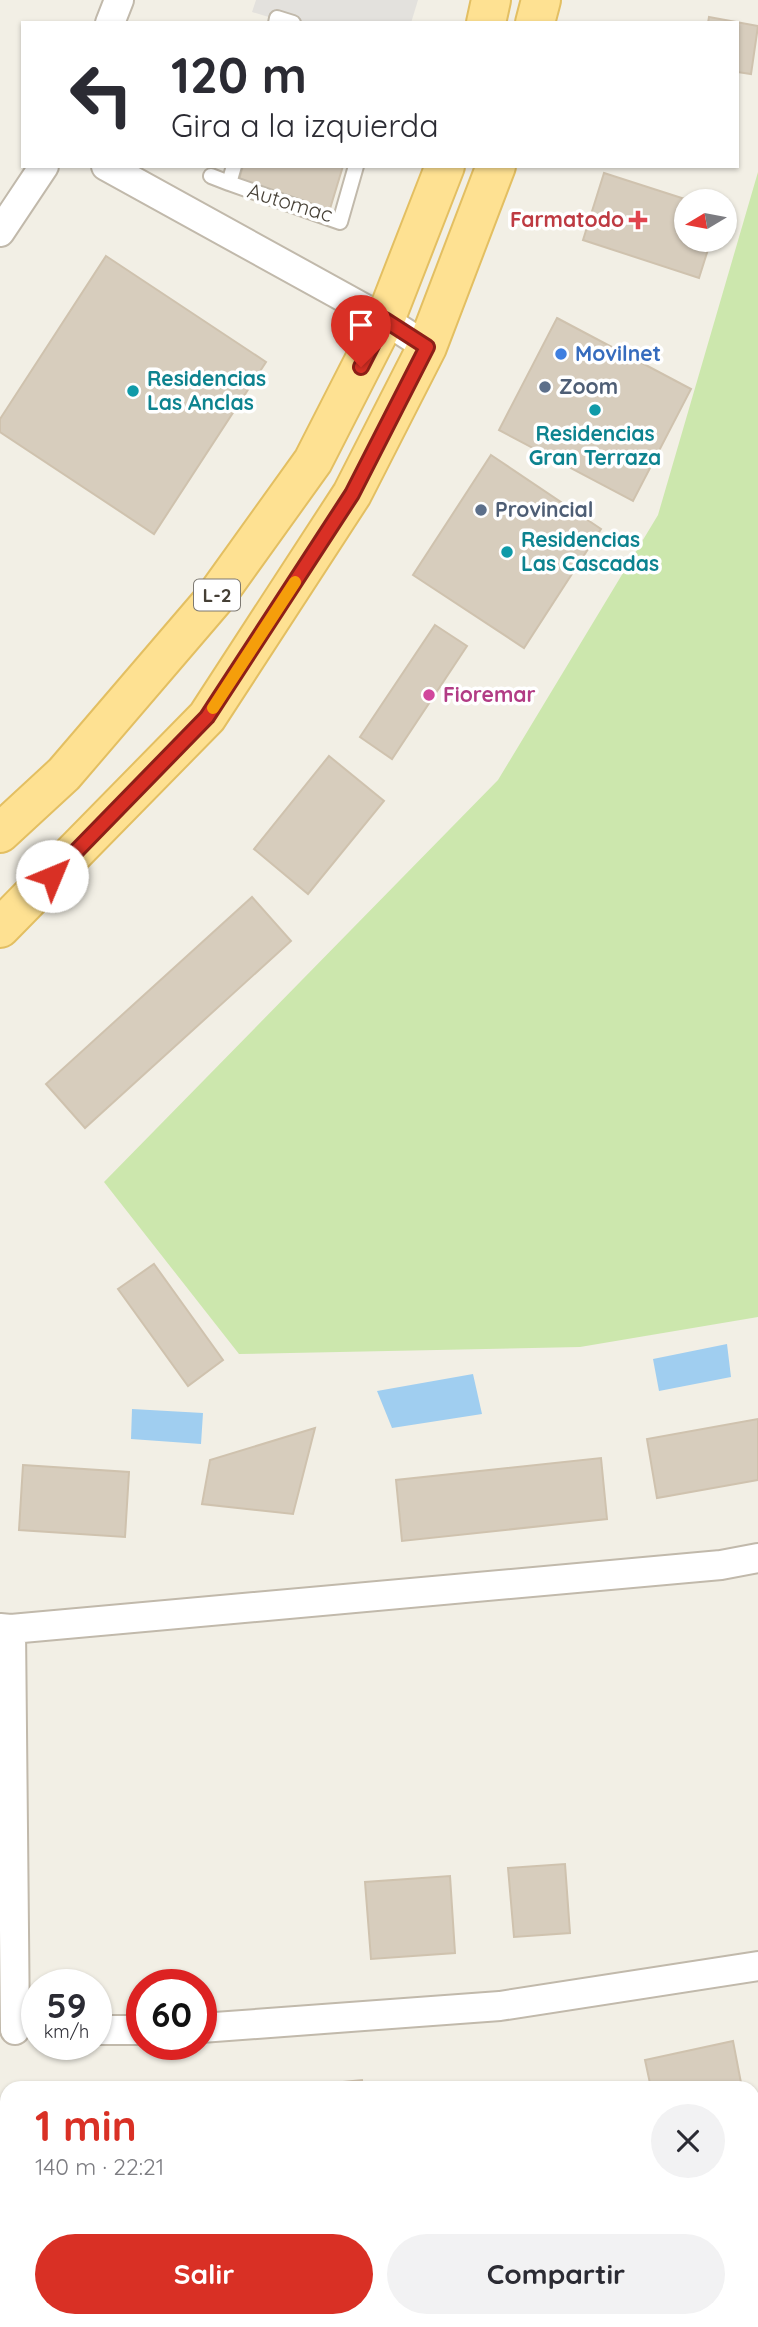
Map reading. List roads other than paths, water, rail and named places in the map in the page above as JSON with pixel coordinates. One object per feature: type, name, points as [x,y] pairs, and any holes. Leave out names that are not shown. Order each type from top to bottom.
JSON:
[{"type":"main road","points":[[486,21],[491,0]]},
{"type":"main road","points":[[536,21],[541,0]]},
{"type":"main road","name":"L-2","points":[[0,833],[64,774],[214,599],[313,461],[385,320],[444,168]]},
{"type":"main road","name":"L-2","points":[[0,928],[207,717],[352,494],[427,347],[495,168]]},
{"type":"street","points":[[111,21],[119,0]]},
{"type":"street","points":[[0,232],[43,168]]},
{"type":"street","points":[[110,168],[385,320],[427,347]]},
{"type":"street","points":[[17,2030],[6,1628],[721,1564],[758,1558]]},
{"type":"street","points":[[217,2027],[500,2006],[758,1966]]},
{"type":"lane","name":"Automac","points":[[229,183],[233,168]]},
{"type":"lane","name":"Automac","points":[[211,176],[340,222],[355,168]]},
{"type":"water","points":[[727,1344],[731,1377],[659,1391],[653,1359]]},
{"type":"water","points":[[473,1374],[482,1414],[392,1428],[377,1391]]},
{"type":"water","points":[[132,1409],[203,1413],[201,1444],[131,1439]]},
{"type":"place","name":"Farmatodo","points":[[638,220]]},
{"type":"place","name":"Movilnet","points":[[561,354]]},
{"type":"place","name":"Zoom","points":[[545,387]]},
{"type":"place","name":"Residencias Las Anclas","points":[[133,391]]},
{"type":"place","name":"Residencias Gran Terraza","points":[[595,410]]},
{"type":"place","name":"Provincial","points":[[481,510]]},
{"type":"place","name":"Residencias Las Cascadas","points":[[507,552]]},
{"type":"place","name":"Fioremar","points":[[429,695]]}]
